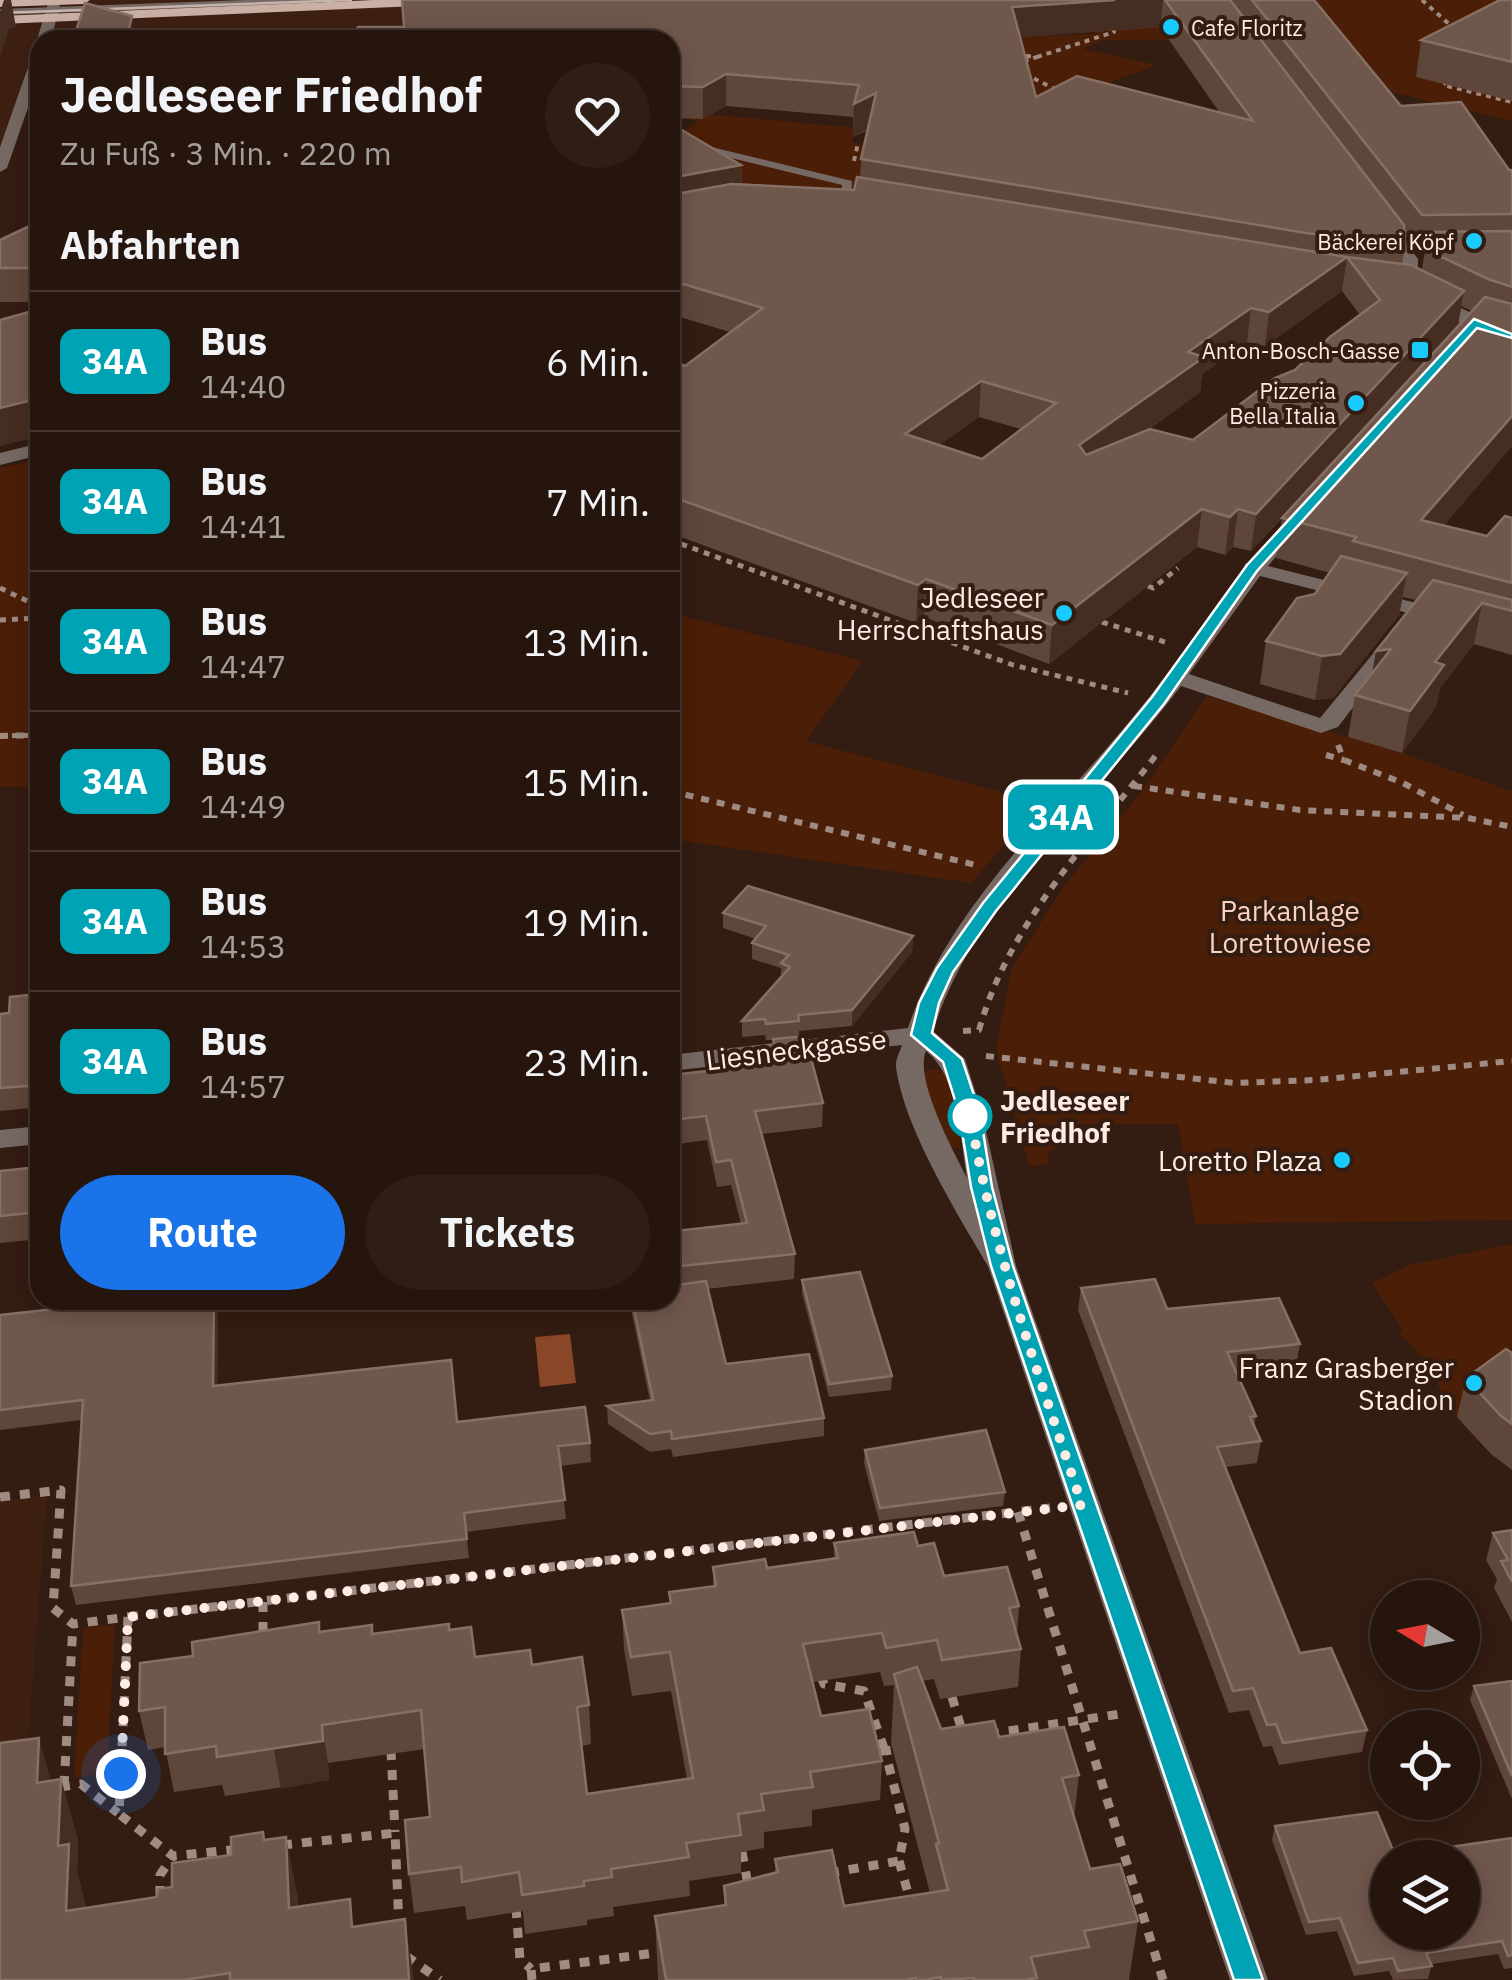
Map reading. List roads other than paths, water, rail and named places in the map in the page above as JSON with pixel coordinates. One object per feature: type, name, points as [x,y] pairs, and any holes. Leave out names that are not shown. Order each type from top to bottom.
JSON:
[{"type":"main road","points":[[0,20],[84,0]]},
{"type":"main road","points":[[0,3],[54,7],[464,0]]},
{"type":"street","points":[[0,168],[30,82]]},
{"type":"street","points":[[1374,212],[1418,259],[1402,289],[1468,331],[1512,334]]},
{"type":"street","points":[[0,458],[30,451]]},
{"type":"street","points":[[1002,1266],[956,1187],[921,1115],[908,1063],[921,1035],[929,1003],[944,972],[1012,874],[1158,700],[1252,568],[1314,501]]},
{"type":"street","points":[[1252,568],[1512,633]]},
{"type":"street","points":[[1176,677],[1320,726],[1330,722],[1420,608]]},
{"type":"street","points":[[921,1035],[952,1059],[970,1113],[982,1187],[1002,1266],[1248,1980]]},
{"type":"street","name":"Liesneckgasse","points":[[680,1063],[921,1035]]},
{"type":"street","points":[[0,1139],[30,1136]]},
{"type":"lane","points":[[0,12],[317,0]]},
{"type":"lane","points":[[680,142],[848,183],[846,200]]},
{"type":"tram line","points":[[0,13],[351,0]]},
{"type":"place","name":"Cafe Floritz","points":[[1171,27]]},
{"type":"place","name":"Bäckerei Köpf","points":[[1474,241]]},
{"type":"place","name":"Anton-Bosch-Gasse","points":[[1420,350]]},
{"type":"place","name":"Pizzeria Bella Italia","points":[[1356,403]]},
{"type":"place","name":"Jedleseer Herrschaftshaus","points":[[1064,613]]},
{"type":"place","name":"Jedleseer Friedhof","points":[[970,1116]]},
{"type":"place","name":"Loretto Plaza","points":[[1342,1160]]},
{"type":"place","name":"Franz Grasberger Stadion","points":[[1474,1383]]},
{"type":"park label","name":"Parkanlage Lorettowiese","points":[[1290,926]]}]
